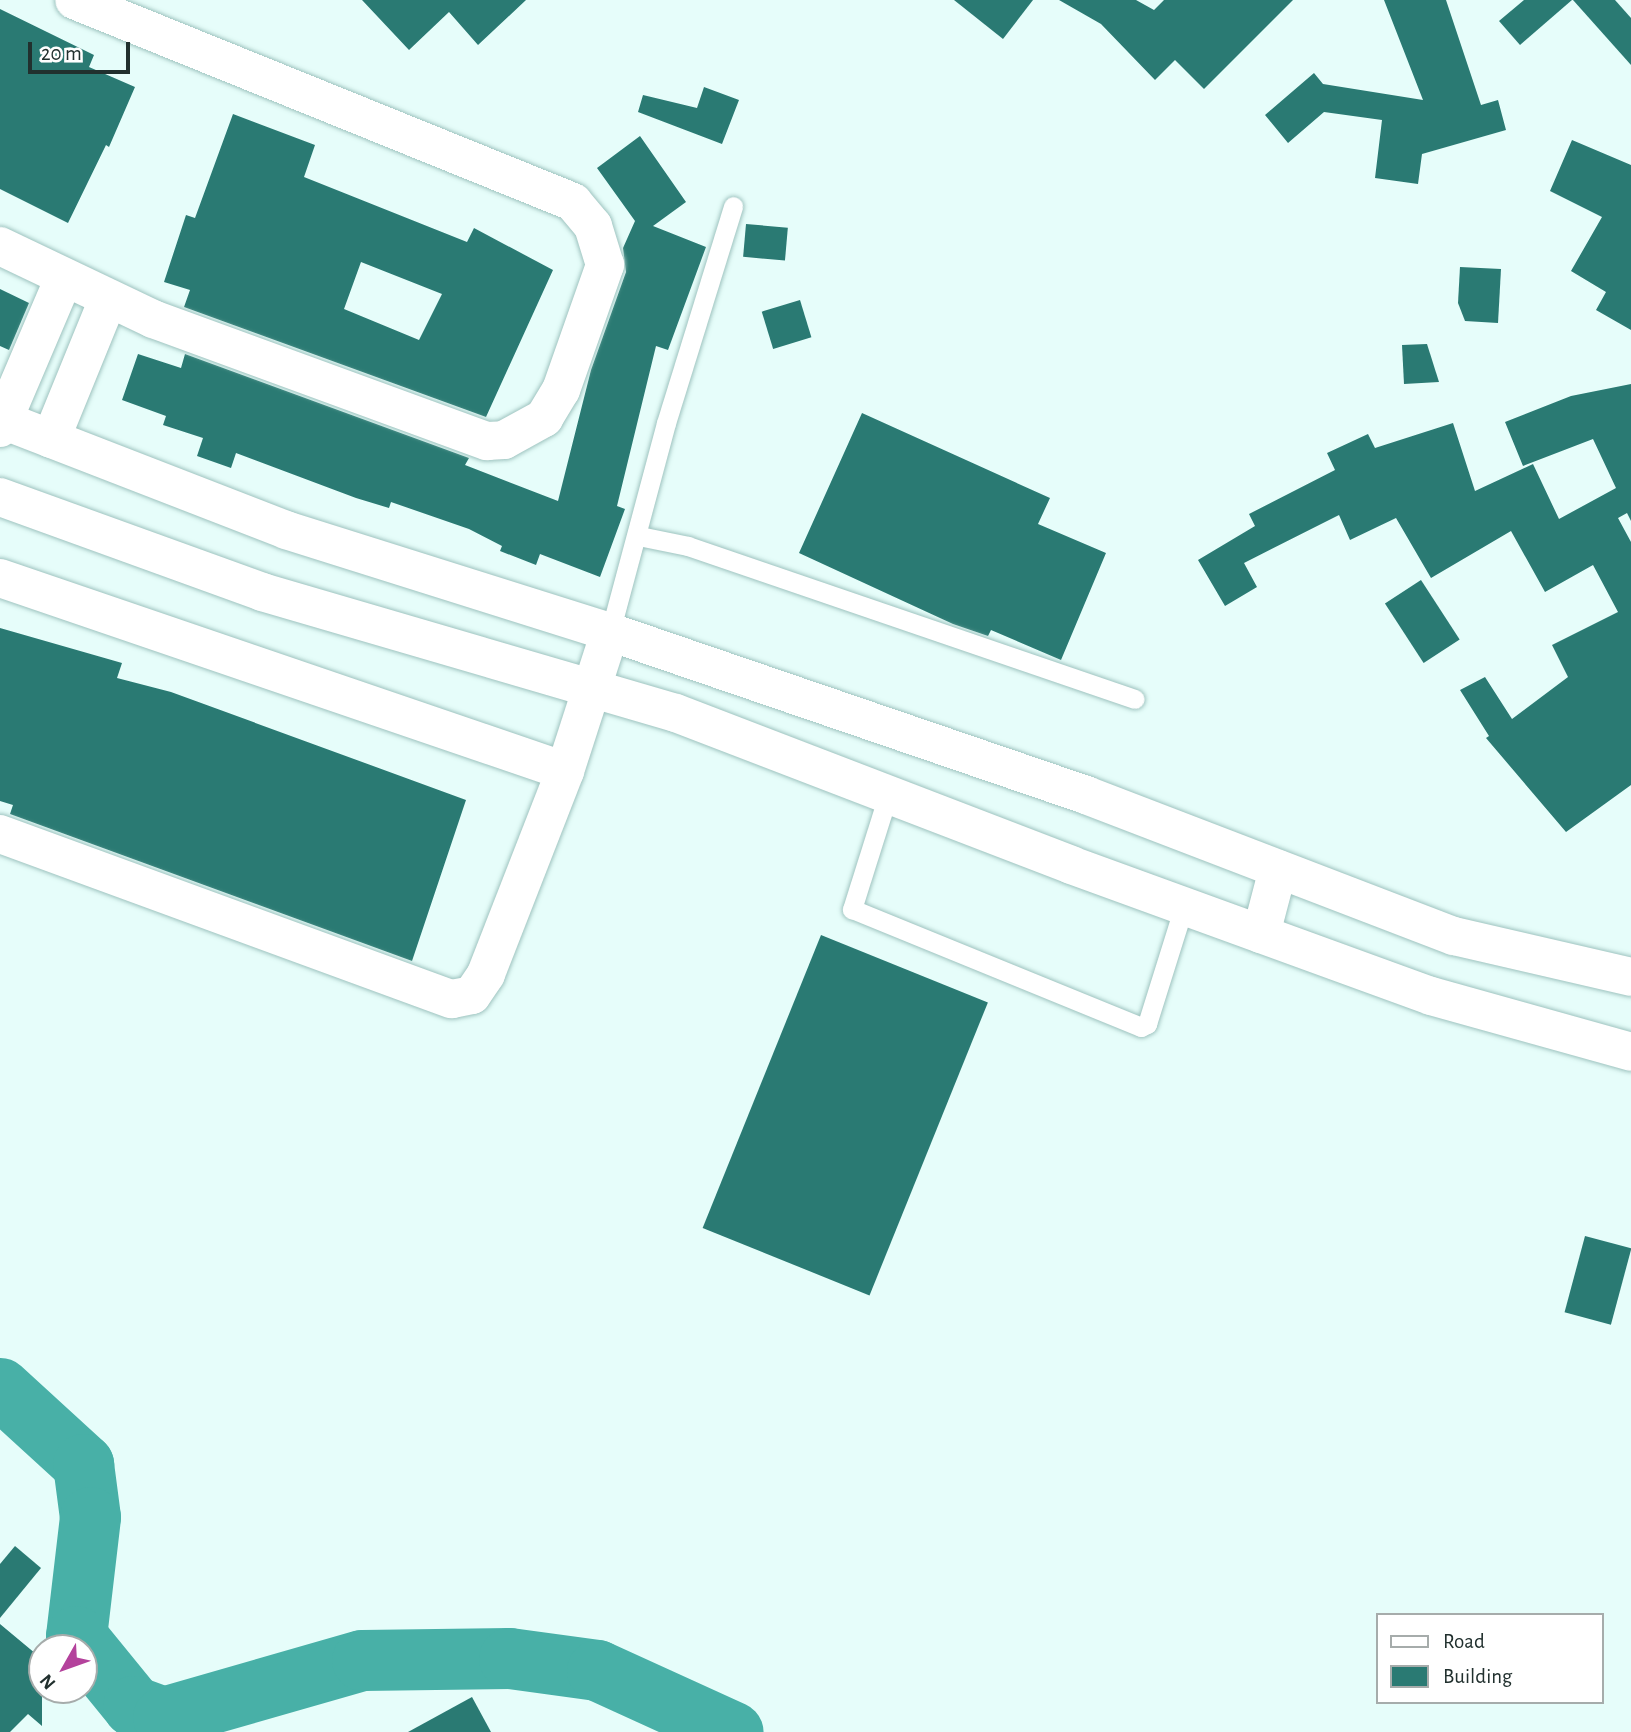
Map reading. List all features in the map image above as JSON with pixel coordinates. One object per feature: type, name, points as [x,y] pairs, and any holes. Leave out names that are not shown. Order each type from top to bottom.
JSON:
[{"type":"street","points":[[0,246],[63,280],[108,299],[486,441],[505,440],[544,418],[561,390],[605,265],[593,226],[573,202],[74,0]]},
{"type":"street","points":[[63,280],[1,423],[51,439],[286,530],[610,632],[1086,795],[1454,936],[1631,977]]},
{"type":"street","points":[[51,439],[108,299]]},
{"type":"street","points":[[0,497],[262,592],[676,713],[1184,906],[1431,996],[1631,1052]]},
{"type":"street","points":[[0,578],[565,771]]},
{"type":"street","points":[[540,673],[561,616]]},
{"type":"street","points":[[0,834],[452,999],[472,995],[486,974],[565,771],[610,632]]},
{"type":"street","points":[[1261,933],[1278,869]]},
{"type":"lane","points":[[610,632],[639,536],[666,423],[733,206]]},
{"type":"lane","points":[[639,536],[688,547],[1135,699]]},
{"type":"lane","points":[[888,795],[852,909],[1141,1027],[1147,1024],[1184,906]]},
{"type":"building","points":[[362,0],[526,0],[478,45],[449,12],[409,50]]},
{"type":"building","points":[[954,0],[1033,0],[1003,39]]},
{"type":"building","points":[[1059,0],[1136,0],[1154,10],[1164,0],[1293,0],[1204,89],[1175,60],[1155,80],[1101,24]]},
{"type":"building","points":[[1384,0],[1446,0],[1481,105],[1498,100],[1506,130],[1422,154],[1418,184],[1375,178],[1382,120],[1324,112],[1288,143],[1265,115],[1314,73],[1323,84],[1423,100]]},
{"type":"building","points":[[1524,0],[1572,0],[1520,45],[1499,21]]},
{"type":"building","points":[[1573,0],[1615,0],[1631,18],[1631,65]]},
{"type":"building","points":[[0,9],[94,55],[89,67],[135,87],[109,147],[106,145],[68,223],[0,189]]},
{"type":"building","points":[[704,87],[739,100],[722,144],[638,112],[643,95],[697,108]]},
{"type":"building","points":[[233,114],[315,145],[304,177],[467,242],[474,228],[553,270],[486,417],[184,307],[190,290],[164,282],[186,215],[195,218]],"holes":[[[361,262],[442,294],[419,340],[344,309]]]},
{"type":"building","points":[[640,136],[686,202],[653,226],[706,247],[668,350],[656,346],[617,506],[625,509],[600,577],[540,554],[536,565],[500,551],[502,546],[469,529],[391,502],[389,508],[356,498],[236,453],[231,468],[197,456],[203,438],[163,425],[166,416],[122,400],[138,354],[181,368],[185,354],[469,458],[465,465],[558,501],[591,370],[626,272],[623,248],[635,221],[597,168]]},
{"type":"building","points":[[1572,140],[1631,165],[1631,330],[1596,310],[1606,292],[1571,271],[1602,217],[1550,191]]},
{"type":"building","points":[[746,224],[788,228],[785,261],[743,257]]},
{"type":"building","points":[[1460,267],[1501,269],[1498,323],[1465,321],[1458,303]]},
{"type":"building","points":[[0,289],[29,303],[9,350],[0,346]]},
{"type":"building","points":[[800,300],[811,337],[773,349],[762,312]]},
{"type":"building","points":[[1427,344],[1439,382],[1404,384],[1402,345]]},
{"type":"building","points":[[1631,384],[1631,521],[1627,513],[1618,518],[1631,542],[1631,785],[1566,832],[1486,738],[1489,736],[1460,690],[1485,677],[1512,719],[1568,677],[1552,645],[1618,612],[1593,565],[1545,592],[1511,531],[1431,578],[1396,518],[1350,540],[1339,515],[1244,563],[1257,587],[1225,606],[1198,560],[1255,526],[1249,514],[1335,470],[1327,453],[1368,434],[1375,448],[1453,423],[1475,491],[1533,464],[1559,519],[1616,488],[1593,439],[1523,466],[1505,422],[1571,396]]},
{"type":"building","points":[[862,413],[1050,498],[1038,524],[1106,553],[1061,660],[991,630],[988,636],[953,624],[799,553]]},
{"type":"building","points":[[1421,580],[1460,640],[1424,663],[1385,603]]},
{"type":"building","points":[[0,628],[122,663],[117,678],[171,692],[466,800],[412,961],[10,814],[13,805],[0,801]]},
{"type":"building","points":[[821,935],[988,1002],[870,1295],[703,1228]]},
{"type":"building","points":[[1585,1236],[1631,1248],[1611,1325],[1565,1312]]},
{"type":"building","points":[[15,1546],[41,1568],[0,1618],[0,1564]]},
{"type":"building","points":[[0,1624],[28,1647],[28,1704],[42,1704],[42,1726],[28,1714],[10,1732],[0,1732]]},
{"type":"building","points":[[472,1697],[491,1732],[408,1732]]},
{"type":"waterway","points":[[0,1388],[83,1464],[90,1517],[76,1636],[133,1706],[163,1717],[362,1660],[509,1658],[597,1670],[733,1732]]}]
